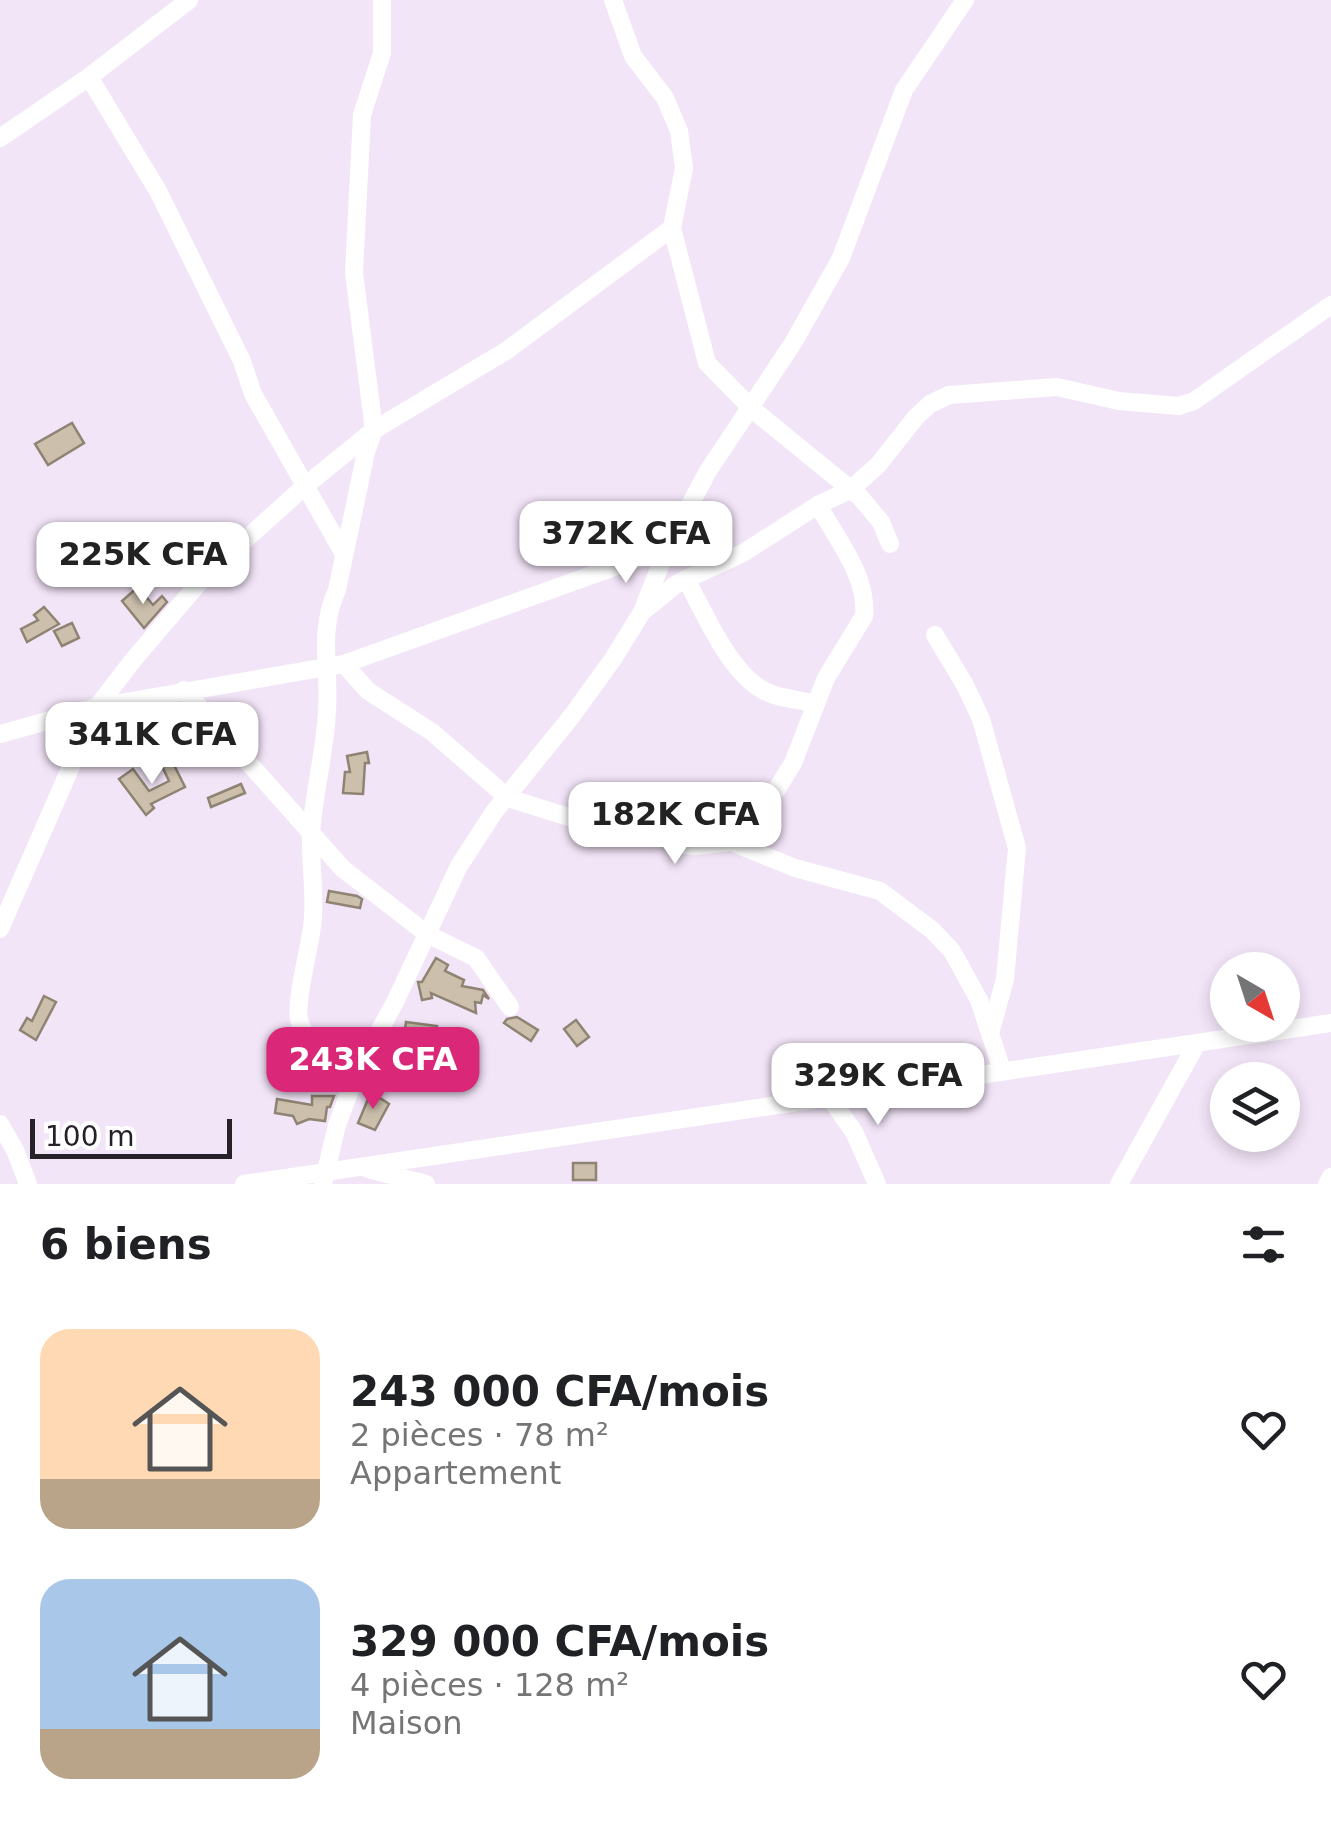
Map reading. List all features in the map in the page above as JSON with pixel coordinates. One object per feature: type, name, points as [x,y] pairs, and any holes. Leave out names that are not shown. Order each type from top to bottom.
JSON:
[{"type":"street","points":[[0,138],[189,0]]},
{"type":"street","points":[[356,1074],[329,1055],[300,1024],[299,1006],[314,911],[311,835],[328,706],[324,634],[374,430],[354,273],[362,115],[382,53],[382,0]]},
{"type":"street","points":[[612,0],[634,56],[665,98],[679,131],[684,168],[672,228],[707,364],[752,409],[850,490],[881,522],[890,544]]},
{"type":"street","points":[[325,1177],[337,1126],[356,1074],[460,866],[494,812],[614,659],[642,612],[667,548],[708,471],[794,343],[840,258],[904,90],[965,0]]},
{"type":"street","points":[[89,76],[173,219],[254,394],[344,554]]},
{"type":"street","points":[[0,929],[98,706],[204,577],[374,430],[506,351],[672,228]]},
{"type":"street","points":[[642,612],[686,579],[742,553],[850,490],[878,465],[916,416],[949,395],[1057,387],[1119,402],[1179,406],[1194,401],[1331,305]]},
{"type":"street","points":[[818,506],[830,476]]},
{"type":"street","points":[[725,843],[778,789],[793,763],[826,678],[864,616],[858,576],[818,506]]},
{"type":"street","points":[[0,734],[98,706],[344,664],[667,548]]},
{"type":"street","points":[[686,579],[717,638],[744,673],[766,692],[816,704]]},
{"type":"street","points":[[936,635],[980,719],[1017,848],[1005,979],[991,1030]]},
{"type":"street","points":[[344,664],[368,691],[432,732],[508,798],[572,818],[648,831],[678,844],[731,842],[795,868],[880,891],[932,930],[952,951],[991,1030],[1002,1070]]},
{"type":"street","points":[[184,690],[344,869],[427,934],[476,958],[510,1007]]},
{"type":"street","points":[[244,1184],[325,1177],[358,1166],[1331,1023]]},
{"type":"street","points":[[1119,1184],[1196,1045]]},
{"type":"street","points":[[830,1098],[854,1132],[877,1184]]},
{"type":"street","points":[[0,1124],[28,1184]]},
{"type":"street","points":[[358,1166],[426,1184]]},
{"type":"street","points":[[1326,1184],[1331,1177]]},
{"type":"building","points":[[72,423],[84,443],[48,465],[35,444]]},
{"type":"building","points":[[138,587],[153,605],[162,596],[167,602],[144,628],[122,601]]},
{"type":"building","points":[[44,607],[59,624],[27,642],[21,629],[38,620],[34,615]]},
{"type":"building","points":[[72,623],[79,638],[62,646],[54,631]]},
{"type":"building","points":[[103,737],[121,749],[109,765],[92,753]]},
{"type":"building","points":[[367,752],[369,763],[365,763],[363,794],[343,793],[345,772],[350,772],[347,756]]},
{"type":"building","points":[[171,759],[185,787],[151,804],[154,808],[146,815],[119,779],[133,769],[149,791],[169,781],[161,764]]},
{"type":"building","points":[[241,784],[245,793],[211,807],[208,798]]},
{"type":"building","points":[[329,891],[357,896],[362,899],[360,908],[327,902]]},
{"type":"building","points":[[436,958],[448,965],[445,971],[464,980],[462,986],[483,990],[489,999],[483,995],[481,1003],[475,1002],[476,1013],[431,993],[432,998],[422,1000],[418,982],[422,982]]},
{"type":"building","points":[[44,996],[56,1002],[36,1040],[20,1030],[27,1018],[32,1021]]},
{"type":"building","points":[[517,1017],[538,1030],[531,1041],[504,1023]]},
{"type":"building","points":[[576,1020],[589,1037],[577,1046],[564,1029]]},
{"type":"building","points":[[406,1022],[437,1026],[435,1040],[415,1037],[398,1060],[395,1058],[401,1080],[386,1072],[394,1058],[384,1049],[393,1035],[403,1043]]},
{"type":"building","points":[[371,1092],[389,1104],[375,1130],[358,1123]]},
{"type":"building","points":[[312,1096],[334,1096],[325,1121],[309,1119],[297,1124],[293,1116],[275,1113],[277,1099],[312,1105]]},
{"type":"building","points":[[573,1163],[596,1163],[596,1180],[573,1180]]}]
